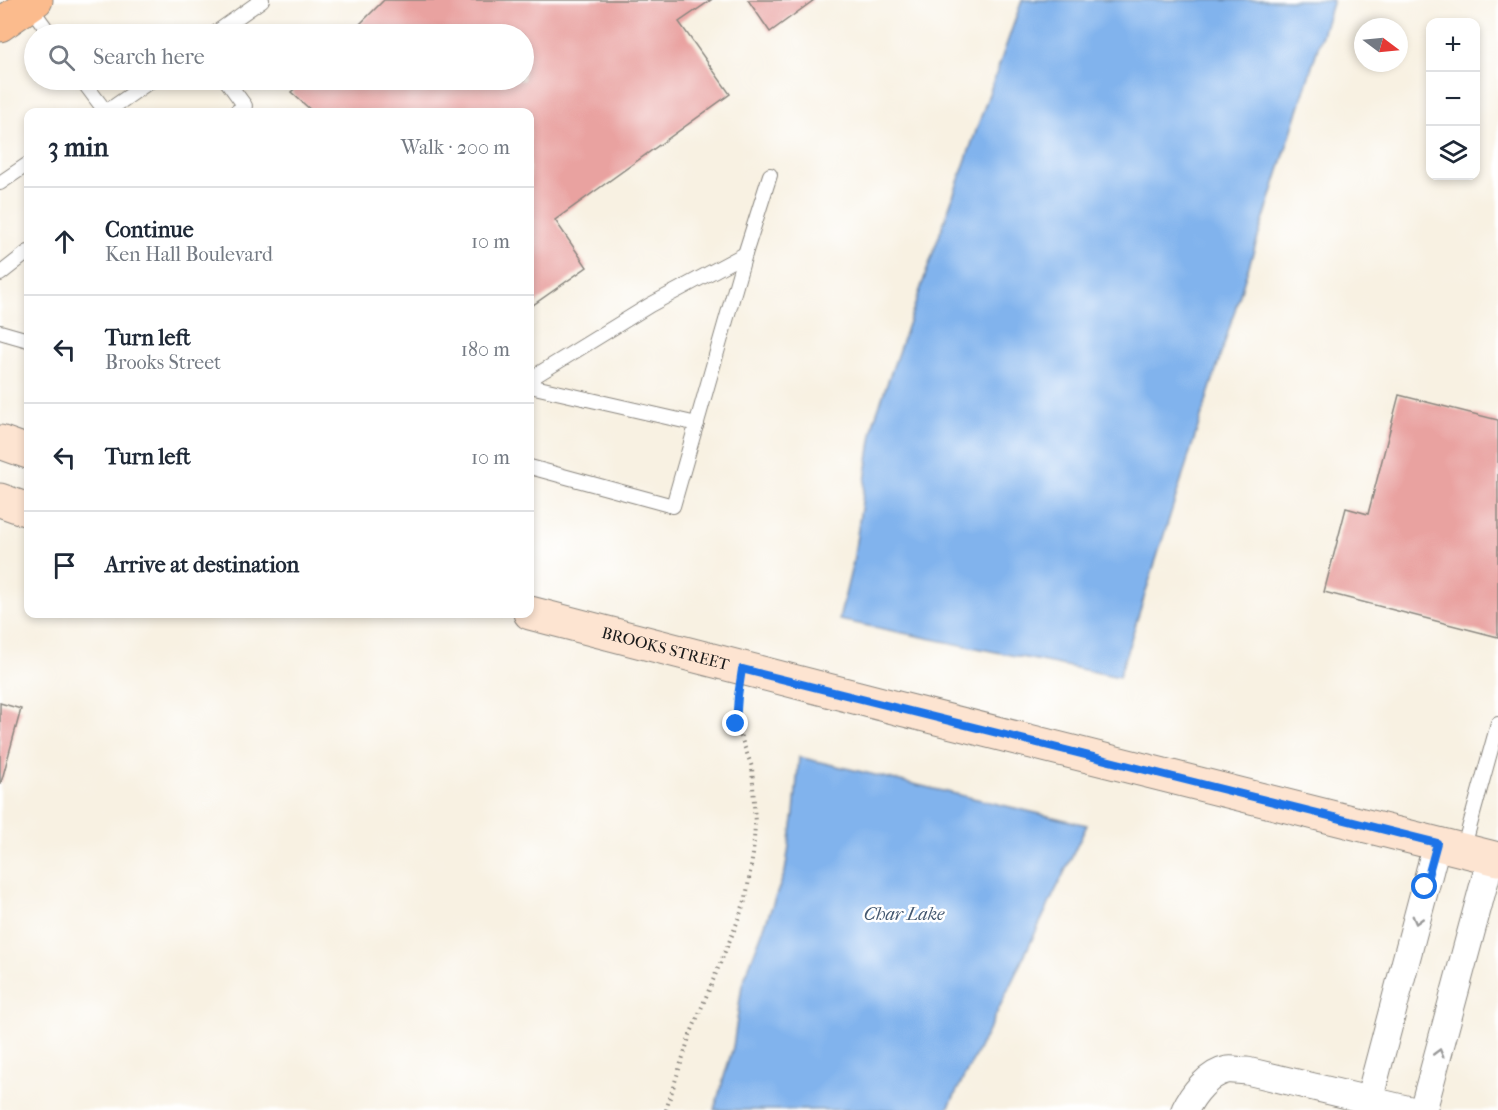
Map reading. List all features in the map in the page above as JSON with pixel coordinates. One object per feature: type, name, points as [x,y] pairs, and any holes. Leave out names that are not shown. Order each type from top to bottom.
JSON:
[{"type":"main road","points":[[0,25],[32,2]]},
{"type":"main road","points":[[0,442],[24,451]]},
{"type":"main road","points":[[0,500],[24,509]]},
{"type":"main road","name":"BROOKS STREET","points":[[534,614],[742,669],[1472,853]]},
{"type":"street","points":[[1185,1110],[1198,1090],[1211,1077],[1225,1070],[1247,1071],[1391,1105],[1472,853]]},
{"type":"street","points":[[1424,1110],[1472,853]]},
{"type":"lane","points":[[228,24],[262,0]]},
{"type":"lane","points":[[32,2],[44,24]]},
{"type":"lane","points":[[90,90],[103,108]]},
{"type":"lane","points":[[112,108],[138,90]]},
{"type":"lane","points":[[232,90],[243,108]]},
{"type":"lane","points":[[0,183],[24,167]]},
{"type":"lane","points":[[534,469],[673,506],[770,175]]},
{"type":"lane","points":[[534,377],[650,305],[745,254]]},
{"type":"lane","points":[[0,274],[24,255]]},
{"type":"lane","points":[[0,332],[24,339]]},
{"type":"lane","points":[[534,387],[697,424]]},
{"type":"lane","points":[[1472,853],[1498,724]]},
{"type":"path","points":[[666,1110],[690,1035],[746,898],[755,825],[752,767],[736,724],[742,669]]},
{"type":"water","points":[[1022,0],[1333,0],[1119,677],[839,620],[853,562],[874,421]]},
{"type":"water","name":"Char Lake","points":[[799,757],[1087,825],[991,1025],[947,1110],[714,1110],[733,1047],[742,985],[785,872],[794,813]]},
{"type":"building","points":[[384,0],[711,0],[679,22],[730,94],[555,220],[587,267],[534,304],[534,108],[309,108],[291,92],[293,90],[534,90],[534,24],[360,24]]},
{"type":"building","points":[[748,0],[814,0],[770,32]]},
{"type":"building","points":[[1399,395],[1498,420],[1498,637],[1324,592],[1346,508],[1368,514]]},
{"type":"building","points":[[0,703],[21,709],[1,783],[0,783]]},
{"type":"route","points":[[736,724],[742,669],[1437,843],[1425,887]]}]
